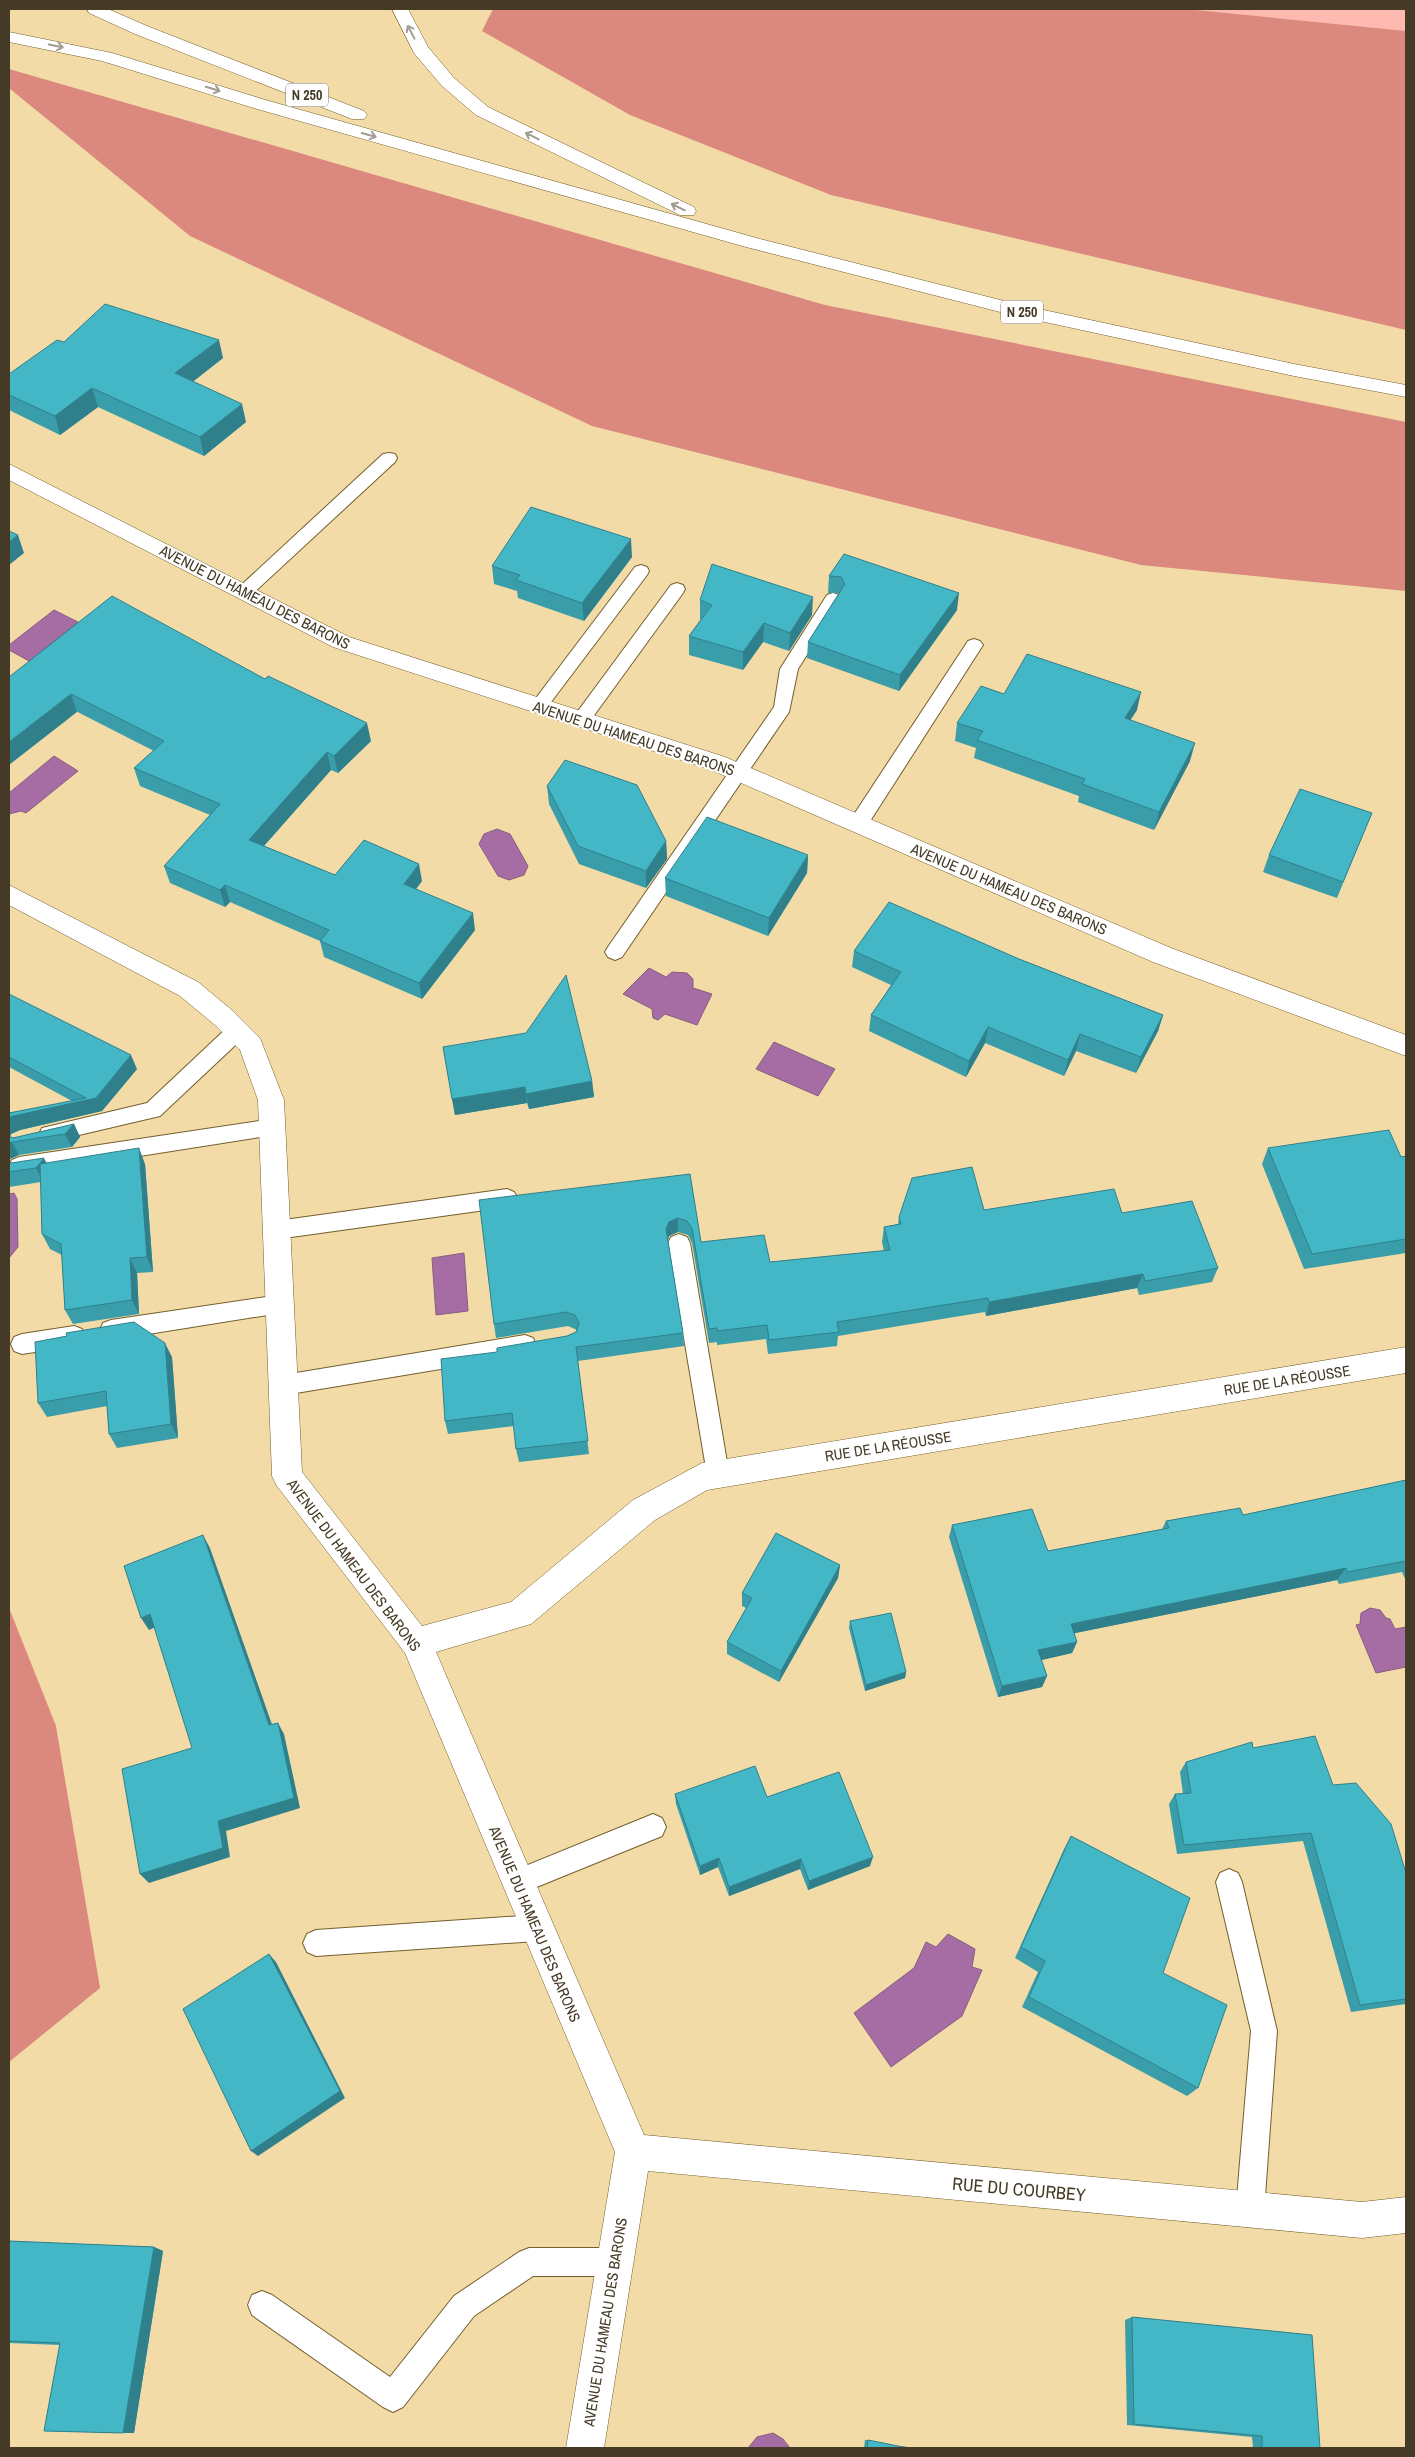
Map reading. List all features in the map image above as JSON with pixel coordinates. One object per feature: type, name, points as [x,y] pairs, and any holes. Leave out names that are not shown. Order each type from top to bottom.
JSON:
[{"type":"street","name":"N 250","points":[[95,9],[150,34],[520,178],[754,243],[1015,310],[1294,370],[1406,390]]},
{"type":"street","points":[[400,9],[420,49],[448,82],[482,111],[754,243]]},
{"type":"street","points":[[9,37],[106,57],[263,105],[520,178]]},
{"type":"street","name":"AVENUE DU HAMEAU DES BARONS","points":[[9,471],[341,642],[717,763],[1162,955],[1406,1046]]},
{"type":"street","name":"AVENUE DU HAMEAU DES BARONS","points":[[9,894],[189,990],[224,1018],[251,1045],[272,1100],[287,1476],[416,1643],[633,2152],[585,2448]]},
{"type":"street","name":"RUE DE LA RÉOUSSE","points":[[416,1643],[520,1614],[644,1510],[702,1477],[1406,1360]]},
{"type":"street","name":"RUE DU COURBEY","points":[[633,2152],[1362,2220],[1406,2215]]},
{"type":"lane","points":[[243,593],[389,458]]},
{"type":"lane","points":[[539,706],[642,571]]},
{"type":"lane","points":[[581,720],[678,589]]},
{"type":"lane","points":[[615,952],[783,708],[789,669],[833,598]]},
{"type":"lane","points":[[858,824],[974,645]]},
{"type":"lane","points":[[29,1139],[153,1110],[237,1031]]},
{"type":"lane","points":[[19,1166],[273,1127]]},
{"type":"lane","points":[[277,1230],[527,1196]]},
{"type":"lane","points":[[679,1243],[718,1474]]},
{"type":"lane","points":[[22,1344],[280,1304]]},
{"type":"lane","points":[[284,1385],[548,1341]]},
{"type":"lane","points":[[517,1882],[653,1827]]},
{"type":"lane","points":[[1229,1882],[1264,2031],[1250,2210]]},
{"type":"lane","points":[[316,1943],[537,1928]]},
{"type":"lane","points":[[262,2305],[393,2397],[464,2306],[528,2262],[615,2262]]},
{"type":"shaded area","points":[[493,9],[1186,9],[1406,31],[1406,330],[831,195],[630,115],[482,31]]},
{"type":"shaded area","points":[[1186,9],[1406,9],[1406,31]]},
{"type":"shaded area","points":[[9,69],[825,305],[1406,422],[1406,591],[1141,565],[592,426],[190,236],[9,88]]},
{"type":"shaded area","points":[[54,610],[78,622],[29,661],[9,650],[9,645]]},
{"type":"shaded area","points":[[54,756],[78,771],[26,813],[21,811],[9,814],[9,793]]},
{"type":"shaded area","points":[[497,829],[510,834],[528,866],[524,875],[509,880],[498,876],[479,844],[484,834]]},
{"type":"shaded area","points":[[649,968],[666,977],[672,972],[687,973],[693,979],[693,988],[712,994],[697,1025],[665,1014],[658,1020],[653,1018],[652,1009],[623,994]]},
{"type":"shaded area","points":[[774,1042],[835,1069],[818,1096],[756,1069]]},
{"type":"shaded area","points":[[14,1193],[17,1199],[18,1247],[9,1258],[9,1194]]},
{"type":"shaded area","points":[[464,1253],[468,1311],[436,1315],[432,1258]]},
{"type":"shaded area","points":[[9,1608],[56,1726],[100,1988],[9,2062]]},
{"type":"shaded area","points":[[1370,1608],[1380,1610],[1386,1618],[1390,1619],[1395,1629],[1406,1627],[1406,1667],[1376,1673],[1356,1625],[1360,1624],[1361,1613]]},
{"type":"shaded area","points":[[948,1934],[975,1949],[972,1967],[982,1970],[962,2016],[891,2067],[854,2013],[914,1968],[926,1942],[936,1947]]},
{"type":"shaded area","points":[[773,2433],[783,2439],[790,2448],[748,2448],[757,2437]]},
{"type":"building","points":[[105,304],[219,340],[175,373],[242,404],[200,437],[92,388],[55,416],[9,395],[9,374],[57,340],[64,342]]},
{"type":"building","points":[[531,507],[631,539],[582,603],[516,580],[520,575],[492,566]]},
{"type":"building","points":[[9,531],[18,535],[9,542]]},
{"type":"building","points":[[844,554],[959,593],[900,675],[808,642],[845,584],[841,577],[829,576]]},
{"type":"building","points":[[712,564],[813,597],[790,633],[764,623],[743,652],[689,636],[712,605],[700,600]]},
{"type":"building","points":[[112,596],[265,679],[268,676],[367,723],[334,756],[327,752],[249,840],[335,875],[364,840],[419,864],[404,884],[473,913],[419,983],[320,941],[329,930],[225,885],[220,890],[164,866],[220,804],[134,768],[164,741],[71,694],[9,742],[9,677]]},
{"type":"building","points":[[1027,654],[1141,692],[1125,718],[1195,743],[1159,812],[1082,784],[1085,779],[977,740],[983,731],[957,723],[981,686],[1004,694]]},
{"type":"building","points":[[565,760],[637,785],[666,841],[646,871],[578,846],[547,786]]},
{"type":"building","points":[[1300,789],[1372,813],[1343,882],[1269,855]]},
{"type":"building","points":[[707,817],[808,855],[769,918],[665,878]]},
{"type":"building","points":[[889,902],[1019,959],[1163,1015],[1141,1057],[1080,1034],[1068,1060],[988,1027],[969,1061],[871,1015],[901,972],[854,951]]},
{"type":"building","points":[[566,975],[592,1081],[526,1094],[525,1087],[452,1099],[443,1047],[526,1033]]},
{"type":"building","points":[[9,994],[131,1055],[96,1098],[9,1118],[9,1113],[86,1098],[9,1057]]},
{"type":"building","points":[[74,1124],[65,1134],[9,1143],[9,1136],[13,1138]]},
{"type":"building","points":[[1389,1130],[1401,1157],[1406,1156],[1406,1239],[1312,1254],[1268,1148]]},
{"type":"building","points":[[139,1148],[147,1257],[130,1258],[132,1300],[65,1310],[61,1244],[42,1234],[40,1164]]},
{"type":"building","points":[[44,1158],[36,1168],[9,1172],[9,1162]]},
{"type":"building","points":[[972,1167],[984,1210],[1114,1189],[1122,1213],[1192,1201],[1218,1268],[1145,1281],[1143,1274],[989,1302],[988,1298],[837,1322],[839,1332],[769,1340],[767,1325],[717,1331],[717,1328],[709,1329],[692,1228],[687,1221],[678,1218],[669,1222],[666,1229],[683,1333],[576,1347],[588,1441],[516,1449],[512,1413],[445,1421],[441,1359],[497,1352],[497,1348],[567,1336],[576,1332],[579,1323],[575,1315],[566,1312],[494,1324],[479,1200],[690,1174],[701,1242],[764,1235],[770,1262],[890,1250],[884,1227],[901,1224],[899,1217],[912,1178]]},
{"type":"building","points":[[134,1322],[165,1343],[171,1424],[109,1434],[106,1391],[38,1403],[35,1342],[67,1336],[66,1333]]},
{"type":"building","points":[[1406,1480],[1406,1561],[1347,1572],[1346,1568],[1071,1624],[1077,1642],[1038,1650],[1047,1676],[1002,1686],[952,1525],[1032,1509],[1048,1551],[1169,1528],[1166,1521],[1240,1508],[1243,1515]]},
{"type":"building","points":[[776,1533],[840,1565],[781,1671],[727,1642],[752,1598],[742,1593]]},
{"type":"building","points":[[203,1535],[269,1725],[278,1723],[294,1798],[218,1821],[223,1848],[140,1874],[122,1769],[192,1748],[150,1614],[141,1618],[124,1566]]},
{"type":"building","points":[[891,1613],[906,1672],[866,1685],[850,1621]]},
{"type":"building","points":[[1315,1736],[1333,1785],[1356,1783],[1391,1824],[1406,1873],[1406,1999],[1360,2005],[1311,1833],[1184,1845],[1175,1794],[1191,1793],[1186,1762],[1252,1742],[1253,1748]]},
{"type":"building","points":[[755,1766],[767,1797],[839,1772],[873,1857],[809,1881],[801,1859],[729,1887],[719,1858],[700,1866],[675,1794]]},
{"type":"building","points":[[1071,1836],[1190,1898],[1163,1973],[1227,2005],[1198,2088],[1029,1997],[1045,1961],[1021,1947]]},
{"type":"building","points":[[269,1954],[340,2091],[251,2151],[183,2009]]},
{"type":"building","points":[[9,2241],[154,2247],[123,2433],[44,2431],[60,2343],[9,2341]]},
{"type":"building","points":[[1132,2317],[1312,2335],[1320,2448],[1262,2448],[1262,2436],[1134,2424]]},
{"type":"building","points":[[868,2440],[898,2446],[911,2448],[867,2448]]}]
